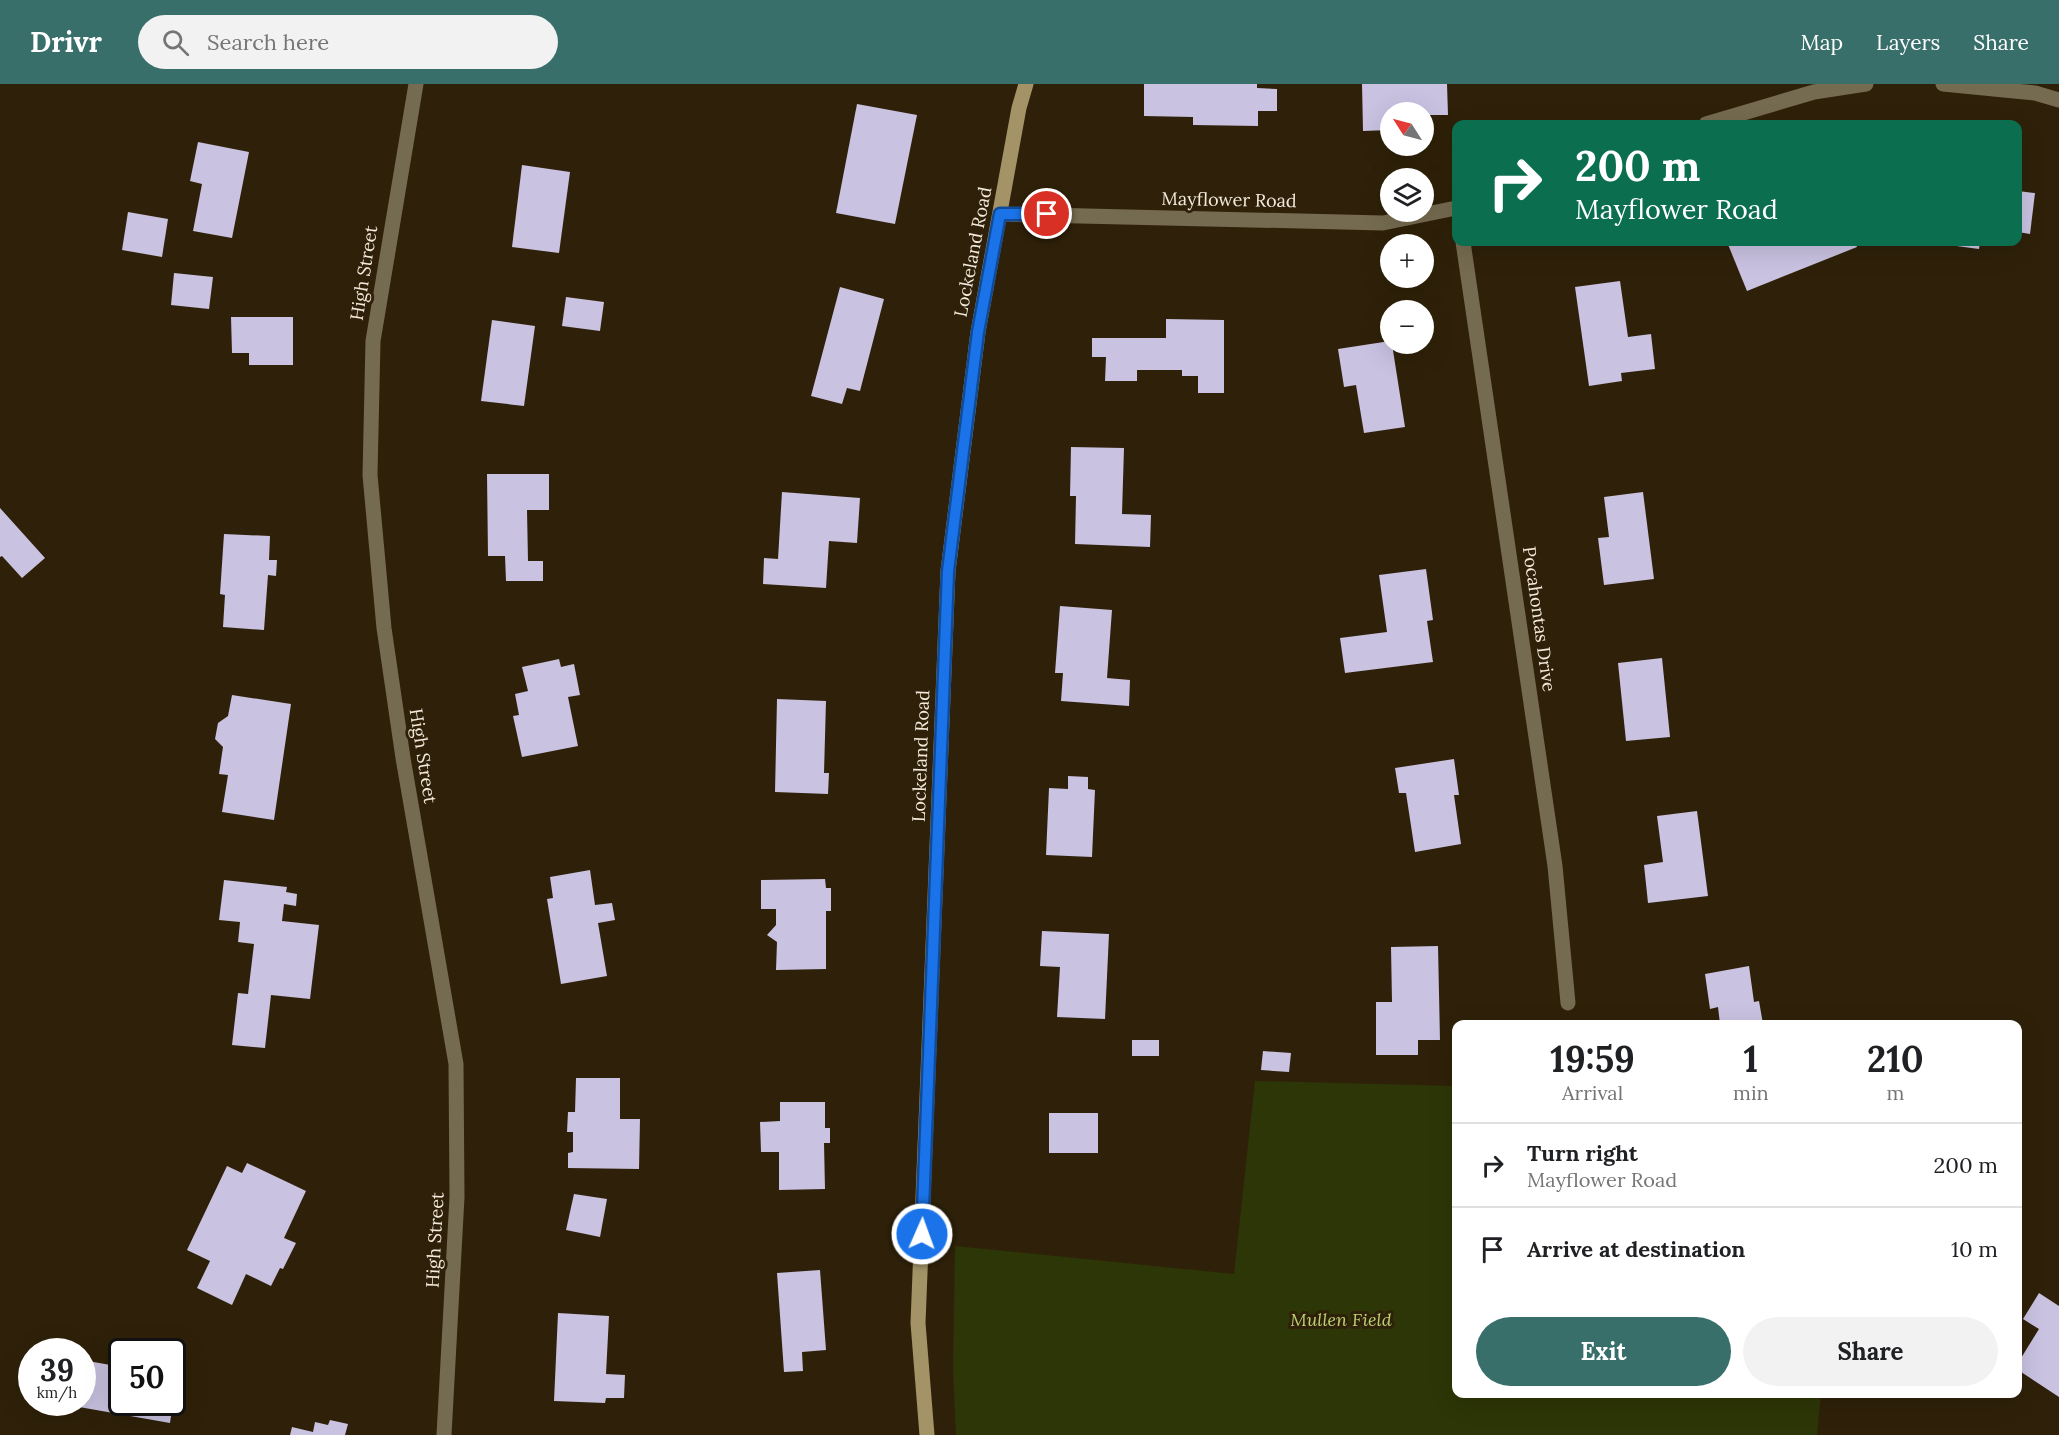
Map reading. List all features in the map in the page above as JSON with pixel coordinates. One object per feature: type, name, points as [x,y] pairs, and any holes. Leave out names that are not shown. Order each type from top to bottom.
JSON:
[{"type":"main road","name":"Lockeland Road","points":[[927,1435],[918,1323],[948,571],[978,332],[1019,108],[1026,84]]},
{"type":"street","name":"High Street","points":[[416,84],[373,341],[370,475],[384,628],[403,758],[456,1064],[457,1197],[444,1435]]},
{"type":"street","points":[[1720,120],[1814,92],[1866,84]]},
{"type":"street","points":[[1943,84],[2035,93],[2059,100]]},
{"type":"street","name":"Mayflower Road","points":[[1000,214],[1383,223],[1452,209]]},
{"type":"street","name":"Pocahontas Drive","points":[[1464,246],[1554,866],[1568,1003]]},
{"type":"green space","name":"Mullen Field","points":[[1255,1081],[1452,1086],[1452,1398],[1821,1398],[1817,1435],[956,1435],[953,1371],[955,1246],[1234,1274]]},
{"type":"building","points":[[1144,84],[1257,84],[1257,88],[1277,89],[1277,111],[1258,111],[1258,126],[1193,125],[1193,117],[1144,116]]},
{"type":"building","points":[[1362,84],[1447,84],[1448,115],[1434,115],[1434,102],[1380,102],[1380,130],[1363,131]]},
{"type":"building","points":[[857,104],[917,115],[895,224],[836,213]]},
{"type":"building","points":[[198,142],[249,152],[232,238],[193,231],[202,184],[190,181]]},
{"type":"building","points":[[522,165],[570,172],[559,253],[512,247]]},
{"type":"building","points":[[2022,191],[2035,193],[2030,234],[2022,233]]},
{"type":"building","points":[[128,212],[168,219],[162,257],[122,250]]},
{"type":"building","points":[[1729,246],[1857,246],[1857,247],[1747,291]]},
{"type":"building","points":[[1956,246],[1979,246],[1979,249]]},
{"type":"building","points":[[174,273],[213,277],[209,309],[171,305]]},
{"type":"building","points":[[1620,281],[1628,337],[1651,334],[1655,369],[1621,373],[1622,381],[1589,386],[1575,287]]},
{"type":"building","points":[[840,287],[884,299],[860,391],[847,388],[842,404],[811,396]]},
{"type":"building","points":[[566,297],[604,302],[600,331],[562,326]]},
{"type":"building","points":[[231,317],[293,317],[293,365],[249,365],[249,353],[232,353]]},
{"type":"building","points":[[1166,319],[1224,320],[1224,393],[1198,393],[1198,376],[1182,376],[1182,370],[1137,370],[1137,381],[1105,381],[1106,357],[1092,357],[1092,338],[1166,338]]},
{"type":"building","points":[[492,320],[535,326],[524,406],[481,401]]},
{"type":"building","points":[[1380,343],[1380,354],[1394,354],[1405,427],[1364,433],[1356,385],[1344,387],[1338,349]]},
{"type":"building","points":[[1071,447],[1124,448],[1122,514],[1151,515],[1150,547],[1075,544],[1076,496],[1070,496]]},
{"type":"building","points":[[487,474],[549,474],[549,510],[527,510],[528,561],[543,561],[543,581],[506,581],[505,556],[488,556]]},
{"type":"building","points":[[782,492],[860,498],[857,543],[829,541],[826,588],[763,584],[764,558],[778,559]]},
{"type":"building","points":[[1643,492],[1654,579],[1604,585],[1598,538],[1609,537],[1604,497]]},
{"type":"building","points":[[0,508],[45,558],[22,578],[2,556],[0,557]]},
{"type":"building","points":[[224,534],[270,536],[269,560],[277,560],[276,576],[268,575],[264,630],[223,627],[225,595],[220,594]]},
{"type":"building","points":[[1426,569],[1433,620],[1427,621],[1433,662],[1345,673],[1340,638],[1387,632],[1379,575]]},
{"type":"building","points":[[1060,606],[1112,610],[1107,678],[1130,680],[1129,706],[1061,701],[1063,673],[1055,673]]},
{"type":"building","points":[[1662,658],[1670,737],[1626,741],[1618,663]]},
{"type":"building","points":[[559,659],[561,667],[574,664],[580,695],[568,697],[578,746],[522,757],[513,716],[519,715],[515,694],[528,691],[522,667]]},
{"type":"building","points":[[232,695],[291,704],[274,820],[222,812],[228,775],[219,774],[223,747],[215,739],[218,723],[228,716]]},
{"type":"building","points":[[777,699],[826,701],[824,773],[829,773],[828,794],[775,792]]},
{"type":"building","points":[[1454,759],[1459,795],[1454,795],[1461,844],[1415,852],[1406,793],[1399,793],[1395,768]]},
{"type":"building","points":[[1068,776],[1088,777],[1088,789],[1095,790],[1092,857],[1046,855],[1049,788],[1068,789]]},
{"type":"building","points":[[1697,811],[1708,896],[1648,903],[1644,865],[1663,862],[1657,816]]},
{"type":"building","points":[[590,870],[595,905],[612,903],[615,920],[598,923],[607,976],[561,984],[547,899],[553,898],[550,877]]},
{"type":"building","points":[[825,879],[826,888],[831,888],[831,911],[826,911],[826,969],[776,970],[777,942],[767,935],[776,925],[776,909],[761,909],[761,880]]},
{"type":"building","points":[[224,880],[287,887],[286,892],[297,894],[296,906],[284,904],[282,921],[319,925],[310,999],[271,995],[265,1048],[232,1045],[238,993],[248,994],[254,944],[238,942],[240,922],[219,920]]},
{"type":"building","points":[[1042,931],[1109,934],[1105,1019],[1057,1017],[1060,967],[1040,966]]},
{"type":"building","points":[[1438,946],[1440,1040],[1418,1040],[1418,1055],[1376,1055],[1376,1002],[1392,1002],[1391,947]]},
{"type":"building","points":[[1749,966],[1754,1002],[1759,1001],[1762,1020],[1720,1020],[1718,1007],[1710,1009],[1705,974]]},
{"type":"building","points":[[1132,1040],[1159,1040],[1159,1056],[1132,1056]]},
{"type":"building","points":[[1263,1051],[1291,1053],[1289,1072],[1261,1070]]},
{"type":"building","points":[[576,1078],[620,1078],[620,1119],[640,1119],[639,1169],[568,1168],[568,1153],[573,1152],[573,1132],[567,1132],[568,1112],[575,1112]]},
{"type":"building","points":[[780,1102],[825,1102],[825,1128],[830,1128],[830,1143],[824,1143],[825,1189],[779,1190],[779,1152],[761,1152],[760,1122],[780,1121]]},
{"type":"building","points":[[1049,1113],[1098,1113],[1098,1153],[1049,1153]]},
{"type":"building","points":[[247,1163],[306,1191],[284,1238],[296,1243],[283,1269],[280,1268],[271,1286],[246,1274],[232,1305],[197,1288],[210,1261],[187,1250],[227,1166],[242,1173]]},
{"type":"building","points":[[574,1194],[607,1199],[600,1237],[566,1230]]},
{"type":"building","points":[[820,1270],[826,1350],[802,1352],[803,1371],[784,1372],[777,1273]]},
{"type":"building","points":[[2039,1293],[2059,1306],[2059,1397],[2022,1373],[2022,1357],[2039,1329],[2023,1319]]},
{"type":"building","points":[[558,1313],[609,1316],[606,1374],[625,1375],[624,1398],[606,1398],[605,1403],[554,1401]]},
{"type":"building","points":[[96,1362],[108,1365],[108,1412],[96,1410]]},
{"type":"building","points":[[130,1416],[171,1416],[170,1423]]},
{"type":"building","points":[[330,1420],[348,1424],[345,1435],[290,1435],[292,1427],[313,1432],[315,1422],[328,1425]]},
{"type":"route","points":[[922,1234],[948,571],[978,332],[1000,214],[1047,214]]}]
